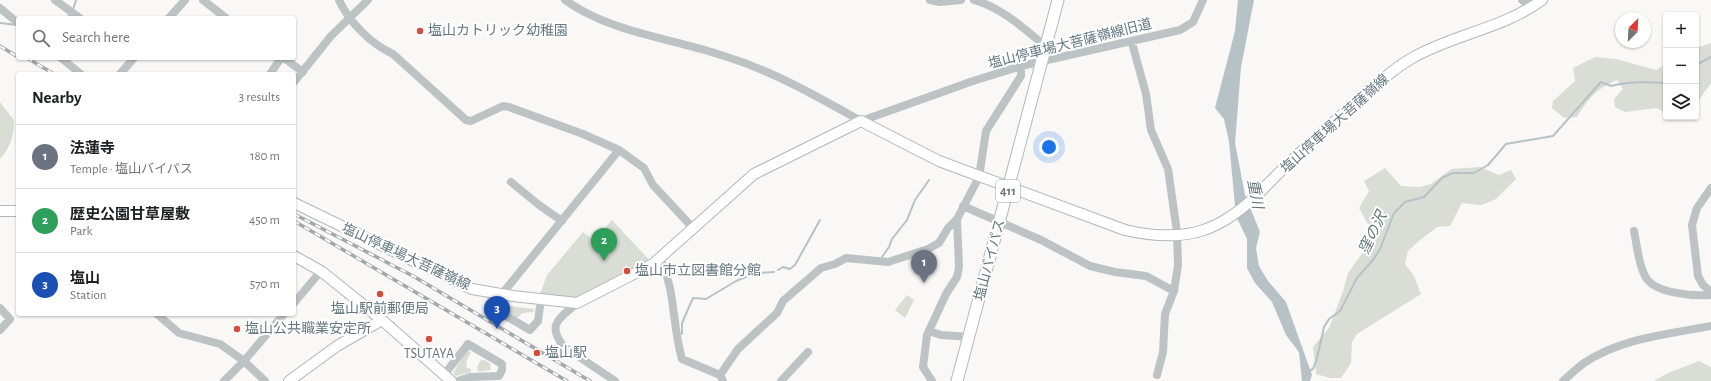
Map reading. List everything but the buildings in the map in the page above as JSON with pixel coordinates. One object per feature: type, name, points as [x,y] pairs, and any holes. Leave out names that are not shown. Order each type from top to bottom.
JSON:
[{"type":"highway","name":"塩山バイパス","points":[[957,381],[970,337],[1058,0]]},
{"type":"main road","name":"塩山停車場大菩薩嶺線","points":[[861,121],[939,161],[1124,230],[1165,237],[1196,233],[1223,222],[1249,204],[1325,128],[1412,58],[1435,47],[1513,17],[1542,0]]},
{"type":"main road","points":[[576,303],[660,259],[754,174],[861,121]]},
{"type":"main road","name":"塩山停車場大菩薩嶺線","points":[[296,204],[472,288],[541,300],[576,303]]},
{"type":"main road","points":[[0,211],[16,210]]},
{"type":"main road","points":[[296,257],[321,271],[382,320],[447,378]]},
{"type":"main road","points":[[296,379],[337,346],[382,320]]},
{"type":"street","points":[[55,0],[77,16]]},
{"type":"street","points":[[171,16],[185,0]]},
{"type":"street","points":[[203,0],[223,16]]},
{"type":"street","points":[[338,0],[350,18],[379,47],[393,54],[466,120],[471,122],[503,106],[509,107],[584,134],[619,150],[644,168],[653,185],[694,229]]},
{"type":"street","points":[[296,80],[331,36],[368,0]]},
{"type":"street","points":[[564,0],[604,21],[622,28],[696,47],[765,70],[802,88],[861,121]]},
{"type":"street","points":[[930,0],[940,2],[961,0]]},
{"type":"street","points":[[974,0],[982,2],[1020,24],[1046,47]]},
{"type":"street","name":"塩山停車場大菩薩嶺線旧道","points":[[861,121],[973,81],[1042,60],[1132,42],[1180,30],[1193,22],[1203,0]]},
{"type":"street","points":[[1522,0],[1533,6]]},
{"type":"street","points":[[1,9],[16,21]]},
{"type":"street","points":[[1132,42],[1144,87],[1151,130],[1168,168],[1177,232],[1178,265],[1174,291],[1164,314],[1163,352],[1157,376]]},
{"type":"street","points":[[64,60],[78,72]]},
{"type":"street","points":[[122,72],[132,60]]},
{"type":"street","points":[[271,72],[280,60]]},
{"type":"street","points":[[287,60],[303,72]]},
{"type":"street","points":[[660,259],[665,268],[672,293],[678,347],[682,359],[721,378],[738,348],[777,313],[783,301],[821,268],[835,264],[846,258],[888,262],[928,249],[939,243],[948,228],[957,219],[979,177],[986,131],[1021,76],[1021,66]]},
{"type":"street","points":[[541,300],[538,320],[530,330],[501,313],[498,302],[502,294],[619,150]]},
{"type":"street","points":[[511,182],[539,205],[562,221]]},
{"type":"street","points":[[1711,188],[1697,208],[1692,225],[1698,276],[1703,285],[1711,294]]},
{"type":"street","points":[[963,206],[1041,240],[1090,266],[1115,272],[1146,276],[1174,291]]},
{"type":"street","points":[[932,381],[923,367],[929,331],[946,294],[957,277],[959,267],[957,219]]},
{"type":"street","points":[[1634,231],[1642,268],[1647,280],[1652,284],[1688,296],[1711,294]]},
{"type":"street","points":[[296,301],[321,271]]},
{"type":"street","points":[[576,303],[556,321],[555,326],[557,338],[563,346],[615,381]]},
{"type":"street","points":[[0,308],[10,319],[0,330]]},
{"type":"street","points":[[159,316],[179,333],[220,344],[244,362],[265,381]]},
{"type":"street","points":[[224,381],[244,362],[282,316]]},
{"type":"street","points":[[1563,381],[1583,364],[1612,349],[1657,336],[1711,326]]},
{"type":"street","points":[[929,331],[941,335],[970,337]]},
{"type":"street","points":[[447,378],[468,344],[502,364],[502,370],[499,376],[470,377],[458,381]]},
{"type":"street","points":[[781,381],[808,352]]},
{"type":"shaded area","points":[[1238,0],[1254,0],[1241,67],[1235,143],[1245,195],[1260,232],[1256,248],[1259,266],[1268,281],[1286,302],[1312,375],[1310,381],[1302,381],[1299,352],[1286,335],[1272,302],[1255,283],[1247,268],[1247,239],[1236,216],[1229,142],[1224,119],[1215,108],[1235,31]]},
{"type":"shaded area","points":[[1711,43],[1711,83],[1699,100],[1699,48]]},
{"type":"shaded area","points":[[1595,57],[1616,59],[1656,70],[1663,66],[1663,112],[1656,108],[1625,112],[1615,107],[1614,99],[1623,89],[1617,80],[1598,91],[1585,104],[1577,117],[1564,118],[1552,108],[1553,101],[1575,81],[1573,68]]},
{"type":"shaded area","points":[[0,102],[14,120],[11,141],[7,150],[0,159]]},
{"type":"shaded area","points":[[1480,167],[1499,175],[1511,170],[1516,179],[1496,199],[1481,205],[1462,203],[1450,226],[1437,227],[1408,251],[1405,264],[1414,276],[1421,294],[1357,334],[1352,342],[1351,363],[1341,378],[1330,378],[1316,374],[1313,347],[1329,328],[1348,273],[1363,252],[1370,228],[1359,208],[1369,191],[1364,181],[1385,168],[1401,186],[1420,187],[1431,184],[1451,169]]},
{"type":"shaded area","points":[[612,220],[653,264],[583,300],[538,299],[547,275],[583,232],[594,241]]},
{"type":"shaded area","points":[[907,295],[914,300],[905,318],[895,310]]},
{"type":"shaded area","points":[[503,305],[534,309],[533,312],[523,313],[517,318],[503,310]]},
{"type":"shaded area","points":[[467,350],[471,352],[466,364],[467,368],[471,369],[471,372],[456,376],[453,373]]},
{"type":"shaded area","points":[[481,360],[491,364],[490,370],[478,372],[477,367]]},
{"type":"shaded area","points":[[1699,361],[1711,367],[1711,381],[1654,381],[1668,373]]},
{"type":"waterway","points":[[73,10],[76,0]]},
{"type":"waterway","points":[[0,23],[16,25]]},
{"type":"waterway","name":"窪の沢","points":[[1699,63],[1711,57]]},
{"type":"waterway","name":"窪の沢","points":[[1309,371],[1313,369],[1317,358],[1324,327],[1329,319],[1340,311],[1357,278],[1373,260],[1380,249],[1394,213],[1405,202],[1424,197],[1442,178],[1453,173],[1474,173],[1488,165],[1506,144],[1553,136],[1601,82],[1611,86],[1645,82],[1663,83]]},
{"type":"waterway","points":[[882,257],[889,247],[892,239],[907,220],[915,200],[929,180]]},
{"type":"waterway","points":[[778,270],[783,267],[790,269],[795,265],[820,220]]},
{"type":"waterway","points":[[682,334],[682,323],[693,298],[706,299],[736,281],[756,273],[774,272]]},
{"type":"railway","points":[[0,46],[16,56]]},
{"type":"railway","points":[[30,60],[51,72]]},
{"type":"railway","points":[[296,215],[413,276],[590,381]]},
{"type":"railway","points":[[296,222],[567,381]]},
{"type":"place","name":"塩山カトリック幼稚園","points":[[420,31]]},
{"type":"place","name":"歴史公園甘草屋敷","points":[[604,261]]},
{"type":"place","name":"塩山市立図書館分館","points":[[627,271]]},
{"type":"place","name":"法蓮寺","points":[[924,283]]},
{"type":"place","name":"塩山駅前郵便局","points":[[380,294]]},
{"type":"place","name":"塩山公共職業安定所","points":[[237,329]]},
{"type":"place","name":"塩山","points":[[497,329]]},
{"type":"place","name":"TSUTAYA","points":[[429,339]]},
{"type":"place","name":"塩山駅","points":[[537,353]]},
{"type":"water label","name":"重川","points":[[1255,194]]}]
